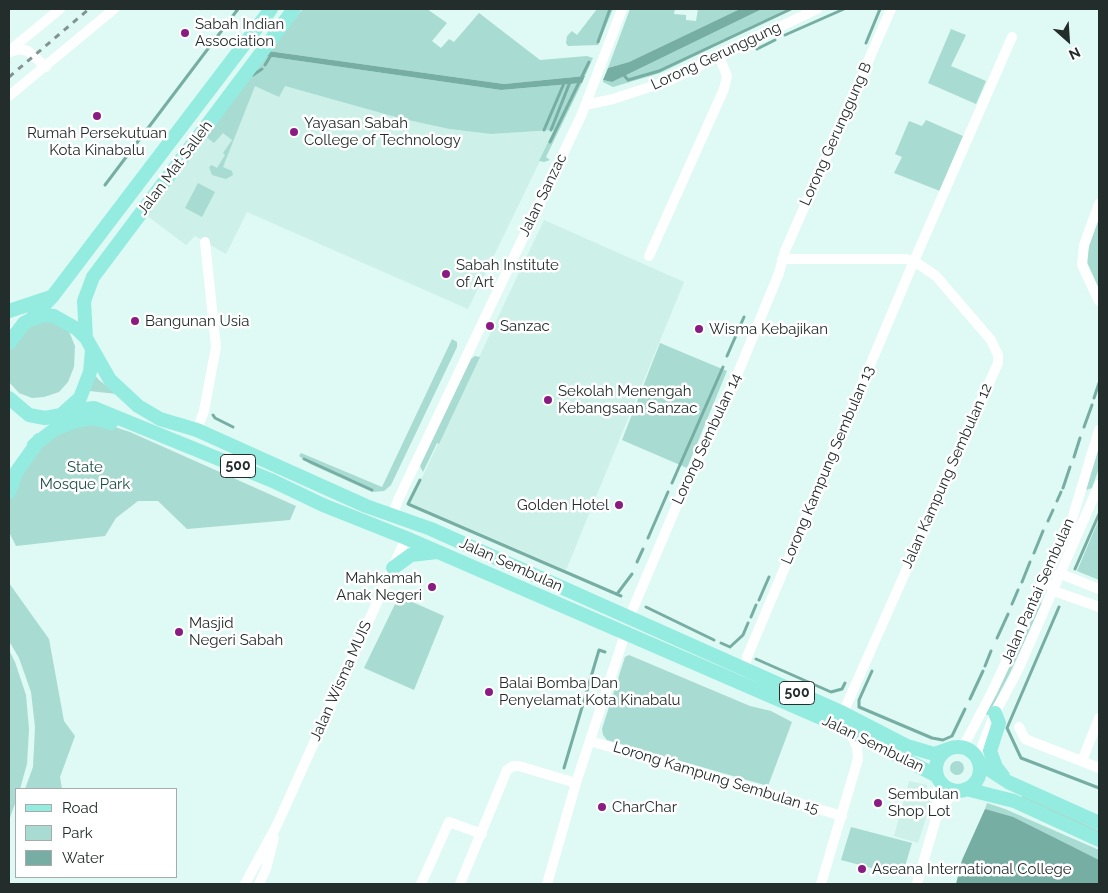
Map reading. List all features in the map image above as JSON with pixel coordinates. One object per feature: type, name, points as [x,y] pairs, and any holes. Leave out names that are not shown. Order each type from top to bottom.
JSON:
[{"type":"main road","name":"Jalan Mat Salleh","points":[[9,343],[52,297],[271,9]]},
{"type":"main road","name":"Jalan Mat Salleh","points":[[34,446],[61,415],[80,398],[90,372],[84,301],[93,277],[294,9]]},
{"type":"main road","points":[[9,311],[52,297]]},
{"type":"main road","name":"500","points":[[9,326],[44,315],[54,316],[76,329],[89,344]]},
{"type":"main road","name":"Jalan Sembulan","points":[[89,344],[110,380],[138,406],[160,419],[197,430],[366,506],[431,529],[842,713],[924,753],[934,754],[948,749]]},
{"type":"main road","name":"500","points":[[9,398],[13,404],[29,415],[45,418],[61,415]]},
{"type":"main road","name":"Jalan Sembulan","points":[[61,415],[94,408],[273,480],[324,505],[440,552],[625,634],[850,730],[938,778]]},
{"type":"main road","name":"500","points":[[34,446],[55,429],[92,418],[143,429]]},
{"type":"main road","points":[[143,429],[182,438],[197,430]]},
{"type":"main road","points":[[9,492],[17,471],[34,446]]},
{"type":"main road","points":[[366,506],[374,513],[397,524],[406,538],[431,529]]},
{"type":"main road","points":[[461,543],[470,557],[473,568]]},
{"type":"main road","points":[[392,568],[411,555],[440,552]]},
{"type":"main road","points":[[613,612],[625,634],[646,624]]},
{"type":"main road","points":[[995,713],[999,723],[990,751],[996,767],[1008,782]]},
{"type":"main road","points":[[963,747],[978,761],[1008,782],[1099,823]]},
{"type":"main road","name":"500","points":[[948,749],[963,747]]},
{"type":"main road","points":[[938,778],[938,759],[948,749]]},
{"type":"main road","points":[[962,789],[977,778],[978,761]]},
{"type":"main road","name":"500","points":[[938,778],[945,787],[1014,801],[1099,840]]},
{"type":"street","points":[[9,52],[60,9]]},
{"type":"street","points":[[9,96],[114,9]]},
{"type":"street","name":"Jalan Sanzac","points":[[393,514],[585,105],[622,9]]},
{"type":"street","name":"Lorong Gerunggung","points":[[585,105],[613,99],[668,81],[817,9]]},
{"type":"street","name":"Lorong Gerunggung B","points":[[782,260],[891,9]]},
{"type":"street","name":"Lorong Kampung Sembulan 13","points":[[745,670],[747,657],[914,261],[1012,37]]},
{"type":"street","points":[[9,52],[19,49],[28,51],[46,67]]},
{"type":"street","points":[[649,256],[724,89],[727,76],[718,56]]},
{"type":"street","points":[[1099,204],[1084,245],[1082,265],[1099,301]]},
{"type":"street","points":[[197,430],[204,411],[216,348],[205,242]]},
{"type":"street","points":[[782,260],[906,259],[914,261]]},
{"type":"street","name":"Lorong Sembulan 14","points":[[629,618],[678,502],[740,368],[779,273],[782,260]]},
{"type":"street","name":"Jalan Kampung Sembulan 12","points":[[842,713],[998,363],[998,355],[991,340],[936,276],[914,261]]},
{"type":"street","name":"Jalan Pantai Sembulan","points":[[963,747],[981,715],[1070,526],[1099,430]]},
{"type":"street","points":[[1070,526],[1082,498],[1098,489]]},
{"type":"street","name":"Jalan Pantai Sembulan","points":[[978,761],[995,713],[1017,672],[1098,489]]},
{"type":"street","name":"Jalan Wisma MUIS","points":[[277,825],[406,538]]},
{"type":"street","points":[[1099,589],[1061,574],[1045,579],[1054,591],[1099,608]]},
{"type":"street","points":[[547,884],[576,783],[625,634]]},
{"type":"street","points":[[1082,761],[1099,718]]},
{"type":"street","points":[[1018,726],[1025,739],[1099,768]]},
{"type":"street","points":[[821,884],[858,759],[857,746],[850,730]]},
{"type":"street","name":"Lorong Kampung Sembulan 15","points":[[590,741],[842,816]]},
{"type":"street","points":[[858,759],[865,750],[882,747]]},
{"type":"street","points":[[460,884],[507,770],[513,766],[531,768],[576,783]]},
{"type":"street","points":[[916,884],[935,822],[938,778]]},
{"type":"street","points":[[935,822],[949,798],[962,789]]},
{"type":"street","points":[[421,884],[450,822],[482,834]]},
{"type":"street","points":[[245,884],[277,825]]},
{"type":"street","points":[[259,884],[266,869],[277,825]]},
{"type":"shaded area","points":[[250,76],[399,118],[449,129],[491,134],[555,130],[468,309],[247,212],[226,254],[195,236],[186,245],[146,215]]},
{"type":"shaded area","name":"Sekolah Menengah Kebangsaan Sanzac","points":[[544,220],[684,282],[566,570],[410,503]]},
{"type":"shaded area","points":[[909,781],[927,785],[926,791],[934,793],[918,843],[894,836]]},
{"type":"green space","points":[[303,9],[427,9],[447,23],[432,41],[441,48],[449,39],[454,42],[479,13],[540,60],[587,56],[593,58],[585,76],[504,84],[268,51]]},
{"type":"green space","points":[[597,9],[613,9],[598,45],[568,46],[566,43],[567,36],[572,31],[577,35]]},
{"type":"green space","points":[[630,9],[675,9],[674,14],[686,15],[686,20],[696,21],[698,9],[740,9],[629,62],[608,68]]},
{"type":"green space","points":[[762,9],[792,9],[660,73],[613,87],[603,82],[603,80],[612,82]]},
{"type":"green space","points":[[951,29],[966,35],[951,66],[986,81],[976,104],[928,83]]},
{"type":"green space","points":[[265,56],[501,90],[582,83],[546,157],[550,160],[544,162],[539,161],[554,130],[491,134],[449,129],[399,118],[285,86],[279,97],[255,86],[223,167],[232,171],[233,175],[226,179],[212,175],[209,167],[212,165],[217,168],[225,155],[223,153],[232,140],[223,133],[214,143],[205,136]]},
{"type":"green space","points":[[926,120],[963,136],[940,191],[894,173],[902,157],[895,154],[909,121],[922,126]]},
{"type":"green space","points":[[198,183],[215,192],[202,217],[185,208]]},
{"type":"green space","points":[[1099,215],[1099,289],[1087,262],[1087,252]]},
{"type":"green space","points":[[43,317],[68,329],[75,346],[74,367],[68,382],[59,392],[44,397],[32,398],[19,393],[9,382],[9,343]]},
{"type":"green space","points":[[452,339],[457,342],[457,347],[391,485],[384,491],[372,492],[310,464],[299,456],[301,453],[382,487]]},
{"type":"green space","points":[[660,343],[727,371],[687,468],[622,440]]},
{"type":"green space","points":[[475,356],[480,357],[439,444],[437,443],[423,472],[420,466],[471,359]]},
{"type":"green space","points":[[90,369],[99,380],[117,394],[80,390]]},
{"type":"green space","name":"State Mosque Park","points":[[87,418],[130,432],[296,506],[290,520],[187,529],[158,501],[138,501],[116,518],[105,536],[16,546],[9,532],[9,493],[25,459],[62,425]]},
{"type":"green space","points":[[1099,436],[1099,468],[1092,488],[1086,490]]},
{"type":"green space","points":[[1099,519],[1099,580],[1077,571]]},
{"type":"green space","points":[[9,583],[49,639],[64,721],[75,736],[60,777],[62,788],[25,788],[33,767],[35,727],[31,692],[19,658],[9,641]]},
{"type":"green space","points":[[399,596],[444,616],[414,690],[364,668]]},
{"type":"green space","points":[[1040,601],[1042,603],[1009,675],[988,715],[983,713]]},
{"type":"green space","points":[[9,650],[26,695],[29,729],[27,764],[20,788],[15,788],[15,804],[9,820]]},
{"type":"green space","points":[[629,655],[750,706],[771,711],[792,722],[768,786],[607,740],[603,735],[602,729],[625,657]]},
{"type":"green space","points":[[957,761],[962,763],[964,768],[962,773],[957,775],[952,773],[950,768],[952,763]]},
{"type":"green space","points":[[1023,794],[1099,831],[1099,836],[1021,798]]},
{"type":"green space","points":[[987,803],[1099,850],[1099,860],[985,809]]},
{"type":"green space","points":[[851,827],[912,843],[902,876],[841,860]]},
{"type":"water","points":[[740,9],[762,9],[612,82],[603,80],[608,68],[629,62]]},
{"type":"water","points":[[268,51],[504,84],[585,76],[582,83],[501,90],[265,56]]},
{"type":"water","points":[[985,809],[1013,817],[1099,860],[1099,884],[956,884],[962,860]]},
{"type":"waterway","points":[[105,185],[238,9]]},
{"type":"waterway","points":[[598,42],[610,9]]},
{"type":"waterway","points":[[623,74],[628,80],[659,71],[791,9]]},
{"type":"waterway","points":[[785,35],[844,9]]},
{"type":"waterway","points":[[866,43],[880,9]]},
{"type":"waterway","points":[[757,49],[775,40]]},
{"type":"waterway","points":[[265,65],[271,55]]},
{"type":"waterway","points":[[550,142],[589,62]]},
{"type":"waterway","points":[[253,75],[262,69]]},
{"type":"waterway","points":[[544,130],[565,81]]},
{"type":"waterway","points":[[551,130],[570,82]]},
{"type":"waterway","points":[[727,356],[744,317]]},
{"type":"waterway","points":[[672,483],[723,367]]},
{"type":"waterway","points":[[1094,398],[1099,383]]},
{"type":"waterway","points":[[1084,427],[1092,405]]},
{"type":"waterway","points":[[213,415],[215,418],[233,427]]},
{"type":"waterway","points":[[1074,457],[1080,438]]},
{"type":"waterway","points":[[304,459],[372,490]]},
{"type":"waterway","points":[[1063,488],[1070,467]]},
{"type":"waterway","points":[[420,480],[408,504],[621,596]]},
{"type":"waterway","points":[[648,538],[668,492]]},
{"type":"waterway","points":[[1057,501],[1061,492]]},
{"type":"waterway","points":[[1048,521],[1053,510]]},
{"type":"waterway","points":[[1075,569],[1099,514]]},
{"type":"waterway","points":[[1034,553],[1043,531]]},
{"type":"waterway","points":[[637,562],[643,549]]},
{"type":"waterway","points":[[1022,582],[1030,562]]},
{"type":"waterway","points":[[617,594],[632,574]]},
{"type":"waterway","points":[[759,600],[769,577]]},
{"type":"waterway","points":[[1012,604],[1018,590]]},
{"type":"waterway","points":[[751,617],[756,605]]},
{"type":"waterway","points":[[646,607],[714,640]]},
{"type":"waterway","points":[[1059,607],[1007,728],[1021,758],[1099,788]]},
{"type":"waterway","points":[[997,638],[1008,614]]},
{"type":"waterway","points":[[730,647],[743,635],[748,623]]},
{"type":"waterway","points":[[721,643],[730,647]]},
{"type":"waterway","points":[[564,768],[599,650],[605,652]]},
{"type":"waterway","points":[[985,666],[991,651]]},
{"type":"waterway","points":[[756,659],[831,692],[842,689],[845,683]]},
{"type":"waterway","points":[[872,671],[859,700],[859,707],[932,738],[943,740],[952,736],[965,709]]},
{"type":"waterway","points":[[970,699],[983,671]]},
{"type":"railway","points":[[9,77],[89,9]]},
{"type":"place","name":"Sabah Indian Association","points":[[185,33]]},
{"type":"place","name":"Rumah Persekutuan Kota Kinabalu","points":[[97,116]]},
{"type":"place","name":"Yayasan Sabah College of Technology","points":[[294,132]]},
{"type":"place","name":"Sabah Institute of Art","points":[[446,274]]},
{"type":"place","name":"Bangunan Usia","points":[[135,321]]},
{"type":"place","name":"Sanzac","points":[[490,326]]},
{"type":"place","name":"Wisma Kebajikan","points":[[699,329]]},
{"type":"place","name":"Sekolah Menengah Kebangsaan Sanzac","points":[[548,400]]},
{"type":"place","name":"Golden Hotel","points":[[619,505]]},
{"type":"place","name":"Mahkamah Anak Negeri","points":[[432,587]]},
{"type":"place","name":"Masjid Negeri Sabah","points":[[179,632]]},
{"type":"place","name":"Balai Bomba Dan Penyelamat Kota Kinabalu","points":[[489,692]]},
{"type":"place","name":"Sembulan Shop Lot","points":[[878,803]]},
{"type":"place","name":"CharChar","points":[[602,807]]},
{"type":"place","name":"Aseana International College","points":[[862,869]]}]
